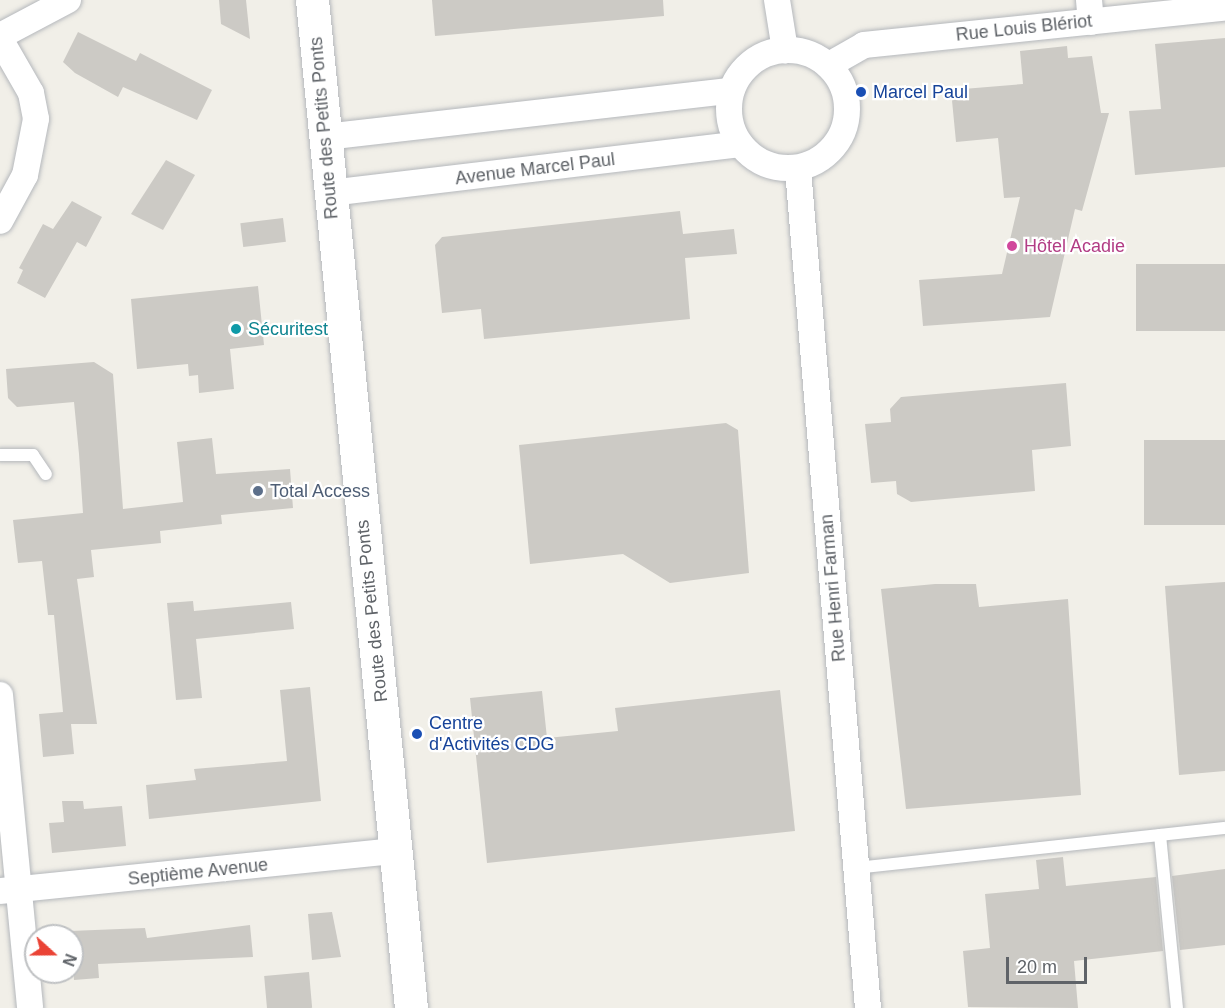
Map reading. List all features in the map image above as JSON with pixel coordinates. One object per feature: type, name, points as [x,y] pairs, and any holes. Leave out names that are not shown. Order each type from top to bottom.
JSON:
[{"type":"main road","name":"Route des Petits Ponts","points":[[312,0],[411,1008]]},
{"type":"street","points":[[0,221],[25,176],[36,118],[32,93],[0,37],[68,0]]},
{"type":"street","points":[[777,0],[785,50]]},
{"type":"street","name":"Rue Louis Blériot","points":[[829,65],[864,45],[1090,11],[1225,8]]},
{"type":"street","points":[[785,50],[808,52],[829,65],[847,97],[846,127],[830,153],[798,169],[772,167],[740,144],[729,121],[731,91],[753,61],[785,50]]},
{"type":"street","points":[[325,137],[731,91]]},
{"type":"street","name":"Avenue Marcel Paul","points":[[330,193],[740,144]]},
{"type":"street","name":"Rue Henri Farman","points":[[798,169],[868,1008]]},
{"type":"street","points":[[0,695],[10,890],[30,1008]]},
{"type":"street","name":"Septième Avenue","points":[[10,890],[396,851]]},
{"type":"lane","points":[[0,455],[33,455],[46,474]]},
{"type":"lane","points":[[856,868],[1225,828]]},
{"type":"lane","points":[[1160,835],[1177,1008]]},
{"type":"building","points":[[219,0],[246,0],[250,39],[221,24]]},
{"type":"building","points":[[432,0],[663,0],[664,16],[435,36]]},
{"type":"building","points":[[78,32],[136,61],[140,53],[212,90],[197,120],[123,87],[118,97],[75,73],[63,62]]},
{"type":"building","points":[[1225,38],[1225,167],[1135,175],[1129,111],[1161,109],[1155,44]]},
{"type":"building","points":[[1067,46],[1068,58],[1092,56],[1101,113],[1109,113],[1082,211],[1075,209],[1050,317],[923,326],[919,280],[1002,274],[1020,197],[1004,198],[998,138],[956,142],[951,90],[1023,84],[1020,51]]},
{"type":"building","points":[[166,160],[195,175],[163,230],[131,214]]},
{"type":"building","points":[[72,201],[102,217],[86,247],[77,242],[45,298],[17,283],[23,270],[19,268],[43,224],[53,229]]},
{"type":"building","points":[[680,211],[683,234],[734,229],[737,254],[685,258],[690,319],[484,339],[481,309],[442,313],[435,245],[442,237]]},
{"type":"building","points":[[283,218],[286,242],[243,247],[240,223]]},
{"type":"building","points":[[1136,264],[1225,264],[1225,331],[1136,331]]},
{"type":"building","points":[[258,286],[264,345],[230,349],[234,389],[199,393],[198,375],[189,376],[188,364],[137,369],[131,299]]},
{"type":"building","points":[[94,362],[113,374],[123,509],[183,502],[177,442],[212,438],[216,474],[290,469],[293,508],[221,515],[222,524],[160,531],[161,543],[91,550],[94,577],[77,579],[97,724],[71,724],[74,754],[43,757],[39,714],[63,712],[54,615],[48,615],[42,561],[18,563],[13,520],[83,513],[79,454],[74,402],[17,407],[8,398],[6,369]]},
{"type":"building","points":[[1066,383],[1071,446],[1032,450],[1035,491],[911,502],[897,494],[896,481],[871,483],[865,424],[891,422],[890,409],[901,397]]},
{"type":"building","points":[[726,423],[738,430],[749,573],[670,583],[623,554],[530,564],[519,445]]},
{"type":"building","points":[[1144,440],[1225,440],[1225,525],[1144,525]]},
{"type":"building","points":[[1225,582],[1225,771],[1179,775],[1165,586]]},
{"type":"building","points":[[935,584],[976,584],[979,607],[1068,599],[1081,795],[906,809],[881,589]]},
{"type":"building","points":[[193,601],[194,611],[291,602],[294,629],[196,639],[202,698],[176,700],[167,603]]},
{"type":"building","points":[[310,687],[321,801],[149,819],[146,785],[196,780],[194,769],[287,761],[280,690]]},
{"type":"building","points":[[780,690],[795,831],[487,863],[470,698],[542,691],[547,738],[618,731],[615,708]]},
{"type":"building","points":[[62,801],[83,801],[84,809],[122,806],[126,846],[52,853],[49,823],[64,822]]},
{"type":"building","points":[[1063,857],[1066,886],[1156,877],[1163,951],[1074,961],[1078,1008],[968,1007],[963,951],[990,948],[985,894],[1039,889],[1036,860]]},
{"type":"building","points":[[1225,869],[1225,945],[1180,950],[1172,876]]},
{"type":"building","points":[[332,912],[341,957],[312,960],[308,914]]},
{"type":"building","points":[[250,925],[253,957],[98,964],[99,978],[84,979],[84,930],[145,928],[147,938]]},
{"type":"building","points":[[309,972],[312,1008],[267,1008],[264,976]]},
{"type":"place","name":"Marcel Paul","points":[[861,92]]},
{"type":"place","name":"Hôtel Acadie","points":[[1012,246]]},
{"type":"place","name":"Sécuritest","points":[[236,329]]},
{"type":"place","name":"Total Access","points":[[258,491]]},
{"type":"place","name":"Centre d'Activités CDG","points":[[417,734]]}]
